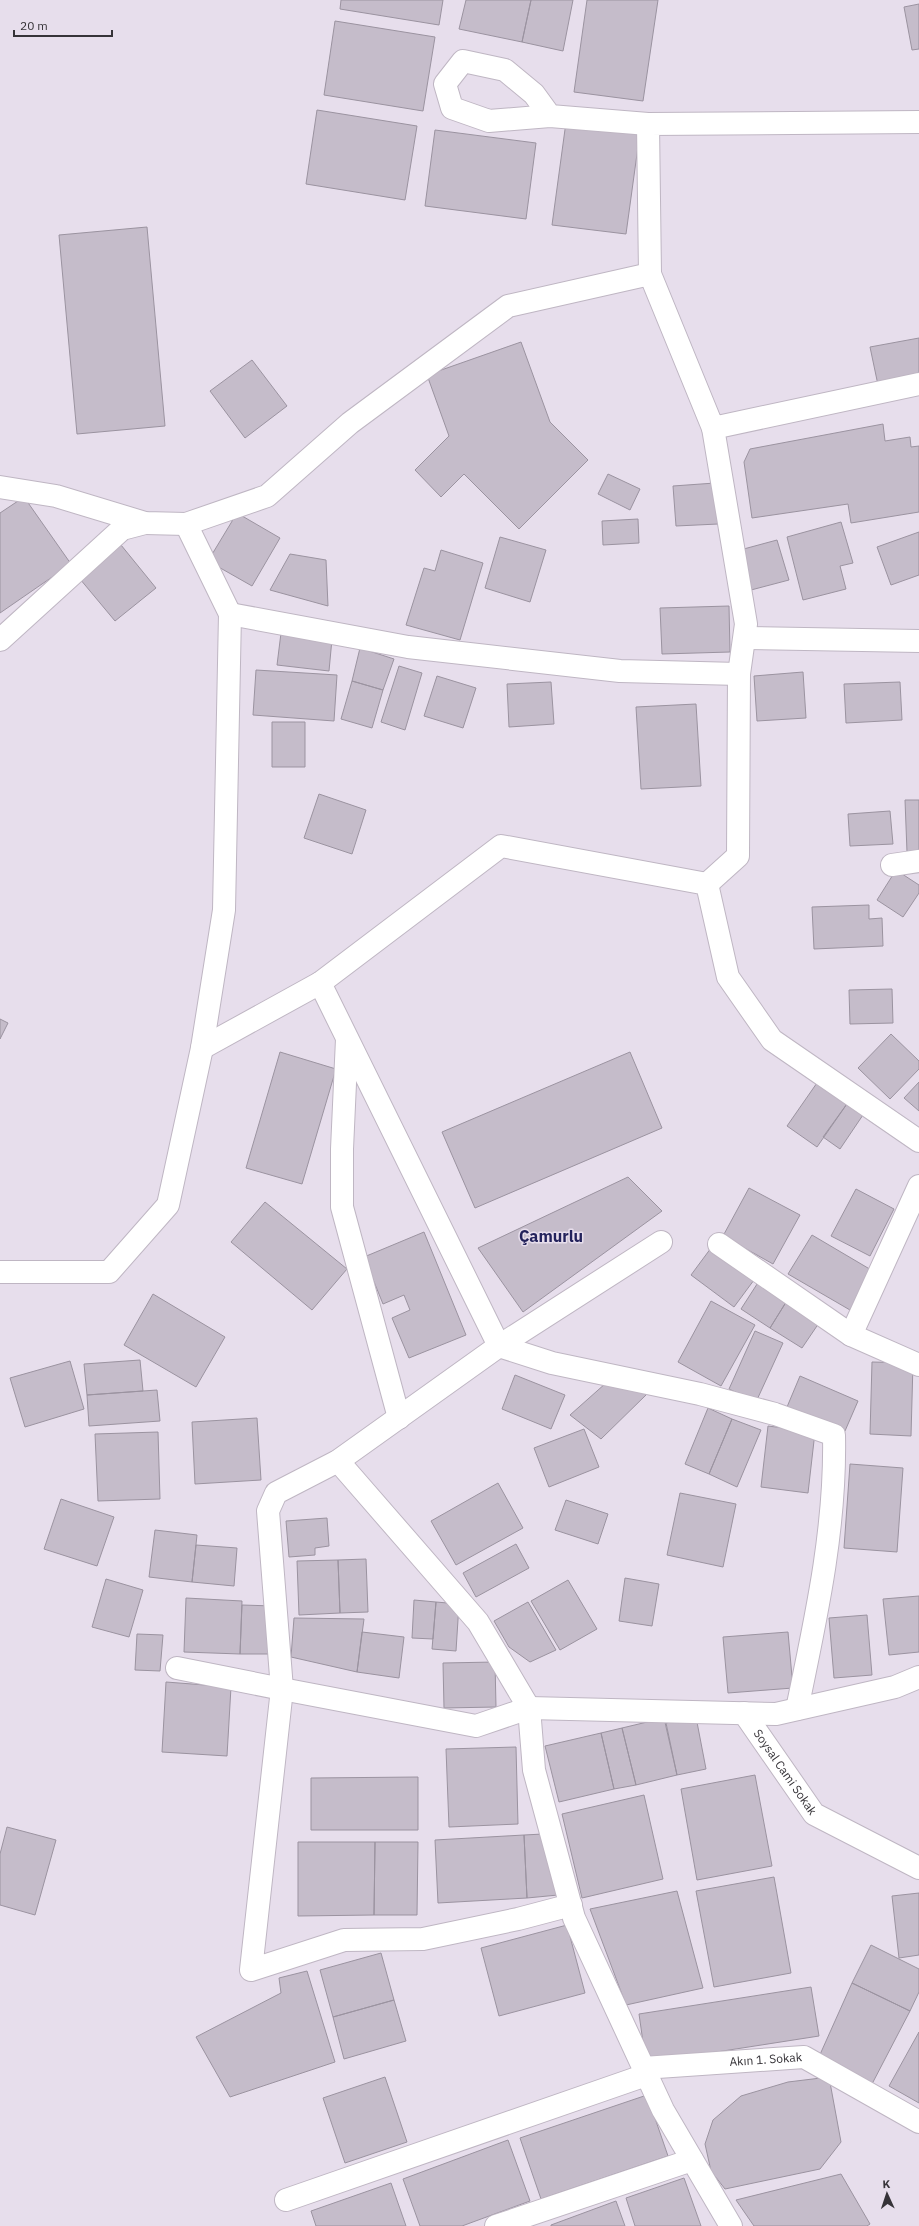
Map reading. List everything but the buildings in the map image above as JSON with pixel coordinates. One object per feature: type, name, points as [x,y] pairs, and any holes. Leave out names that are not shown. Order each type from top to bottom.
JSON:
[{"type":"street","points":[[550,116],[648,124],[919,122]]},
{"type":"street","points":[[648,124],[650,274],[713,428],[746,624],[740,674],[738,856],[707,884]]},
{"type":"street","points":[[0,487],[56,496],[145,523],[186,524],[267,496],[350,423],[508,306],[650,274]]},
{"type":"street","points":[[713,428],[919,384]]},
{"type":"street","points":[[0,640],[122,529],[145,523]]},
{"type":"street","points":[[0,1272],[109,1272],[168,1205],[202,1048],[224,910],[230,614],[186,524]]},
{"type":"street","points":[[230,614],[408,647],[620,671],[740,674]]},
{"type":"street","points":[[745,638],[919,641]]},
{"type":"street","points":[[202,1048],[320,983],[501,846],[707,884]]},
{"type":"street","points":[[892,865],[919,861]]},
{"type":"street","points":[[707,884],[728,977],[772,1040],[919,1141]]},
{"type":"street","points":[[320,983],[499,1346],[552,1363],[700,1394],[774,1414],[834,1435],[835,1473],[823,1582],[797,1709]]},
{"type":"street","points":[[347,1038],[342,1149],[342,1207],[399,1418]]},
{"type":"street","points":[[851,1335],[919,1186]]},
{"type":"street","points":[[570,1905],[518,1919],[423,1939],[344,1940],[251,1970],[282,1689],[268,1511],[276,1493],[338,1461],[499,1346],[661,1242]]},
{"type":"street","points":[[718,1244],[851,1335],[919,1365]]},
{"type":"street","points":[[338,1461],[478,1622],[529,1708],[534,1770],[574,1918],[663,2110],[731,2226]]},
{"type":"street","points":[[177,1668],[476,1726],[529,1708],[776,1714],[895,1687],[919,1677]]},
{"type":"street","name":"Soysal Cami Sokak","points":[[744,1713],[814,1814],[919,1868]]},
{"type":"street","name":"Akın 1. Sokak","points":[[286,2200],[645,2072],[804,2057],[919,2122]]},
{"type":"street","points":[[496,2226],[692,2160]]},
{"type":"district","name":"Çamurlu","points":[[551,1236]]}]
